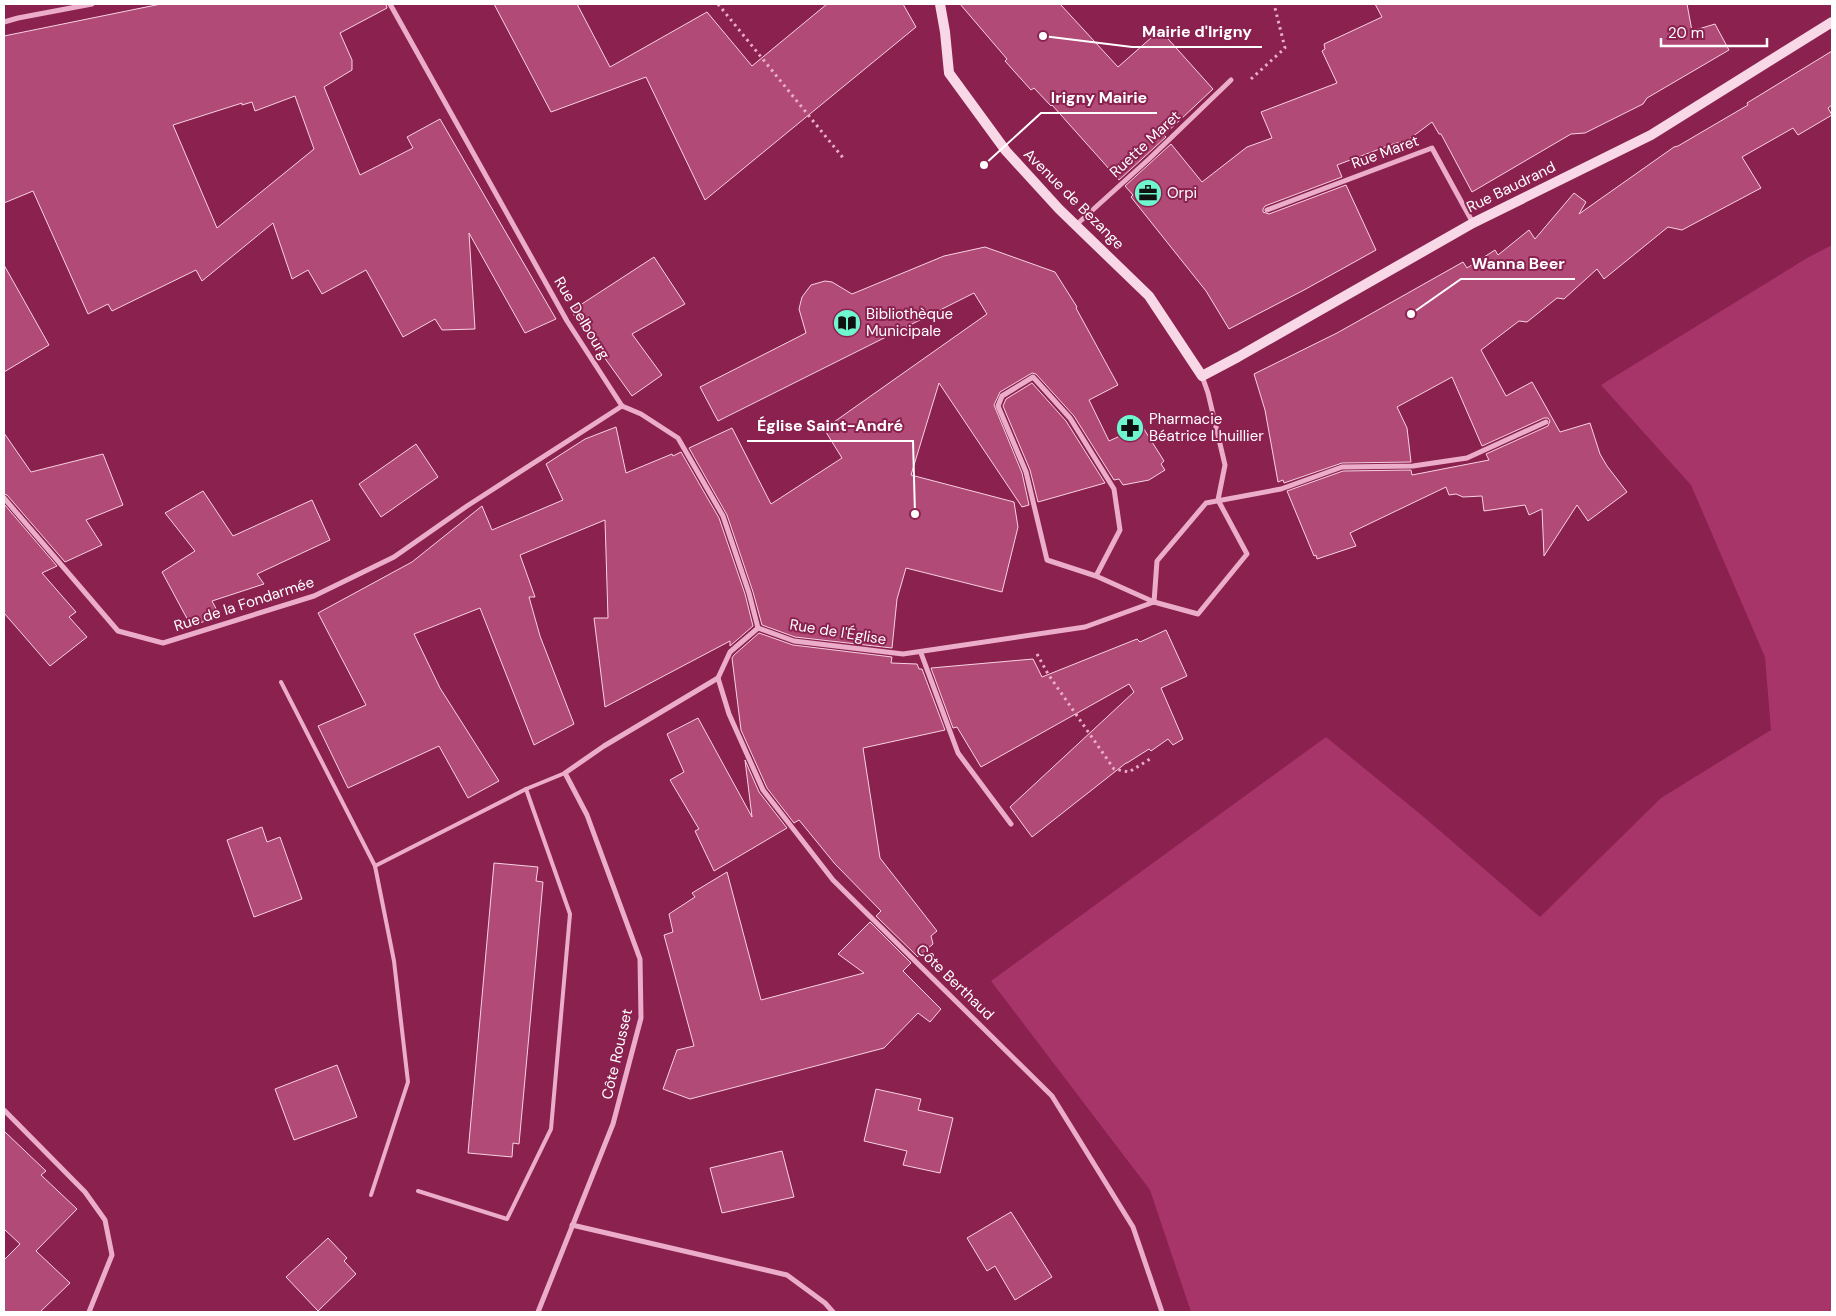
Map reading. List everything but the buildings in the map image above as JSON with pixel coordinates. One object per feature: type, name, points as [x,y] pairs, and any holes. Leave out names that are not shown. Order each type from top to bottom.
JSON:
[{"type":"street","points":[[4,22],[92,4]]},
{"type":"street","name":"Rue Delbourg","points":[[390,4],[567,322],[622,406]]},
{"type":"street","name":"Avenue de Bezange","points":[[940,4],[946,32],[949,73],[1006,151],[1076,225],[1149,296],[1202,376]]},
{"type":"street","name":"Rue Baudrand","points":[[1202,376],[1473,223],[1651,135],[1832,22]]},
{"type":"street","name":"Ruette Maret","points":[[1076,225],[1149,159],[1231,80]]},
{"type":"street","name":"Rue Maret","points":[[1267,210],[1432,148],[1473,223]]},
{"type":"street","points":[[1096,576],[1120,530],[1114,489],[1070,418],[1033,377],[1002,396],[998,406],[1026,472],[1047,560],[1096,576],[1154,602],[1198,614],[1247,554],[1218,500],[1225,465],[1208,393],[1202,376]]},
{"type":"street","points":[[565,773],[604,746],[718,678],[730,652],[758,628],[749,593],[723,516],[678,438],[641,414],[622,406]]},
{"type":"street","name":"Rue de la Fondarmée","points":[[4,498],[118,631],[163,643],[314,596],[394,557],[467,506],[622,406]]},
{"type":"street","points":[[1154,602],[1157,560],[1206,503],[1281,489],[1342,467],[1413,466],[1467,458],[1546,422]]},
{"type":"street","name":"Rue de l'Église","points":[[758,628],[794,641],[903,654],[921,653],[1085,627],[1154,602]]},
{"type":"street","points":[[921,653],[958,753],[1011,824]]},
{"type":"street","name":"Côte Berthaud","points":[[718,678],[730,714],[763,790],[833,880],[1052,1096],[1133,1227],[1162,1312]]},
{"type":"street","name":"Côte Rousset","points":[[538,1312],[613,1124],[641,1018],[640,959],[587,815],[565,773]]},
{"type":"street","points":[[4,1110],[85,1192],[105,1220],[112,1255],[89,1312]]},
{"type":"street","points":[[572,1225],[787,1275],[825,1303],[833,1312]]},
{"type":"lane","points":[[281,682],[375,866],[394,961],[408,1082],[371,1195]]},
{"type":"lane","points":[[375,866],[526,789],[565,773]]},
{"type":"lane","points":[[418,1191],[507,1218],[551,1129],[570,914],[526,789]]},
{"type":"path","points":[[718,4],[844,159]]},
{"type":"path","points":[[1028,636],[1048,674],[1114,769],[1129,772],[1150,759]]},
{"type":"shaded area","points":[[1832,245],[1832,1312],[1191,1312],[1150,1190],[991,981],[1326,737],[1425,818],[1540,917],[1661,798],[1771,730],[1765,657],[1691,485],[1601,385],[1807,258]]},
{"type":"place","name":"Mairie d'Irigny","points":[[1043,36]]},
{"type":"place","name":"Irigny Mairie","points":[[984,165]]},
{"type":"place","name":"Orpi","points":[[1148,193]]},
{"type":"place","name":"Wanna Beer","points":[[1411,314]]},
{"type":"place","name":"Bibliothèque Municipale","points":[[847,323]]},
{"type":"place","name":"Pharmacie Béatrice Lhuillier","points":[[1130,428]]},
{"type":"place","name":"Église Saint-André","points":[[915,514]]}]
